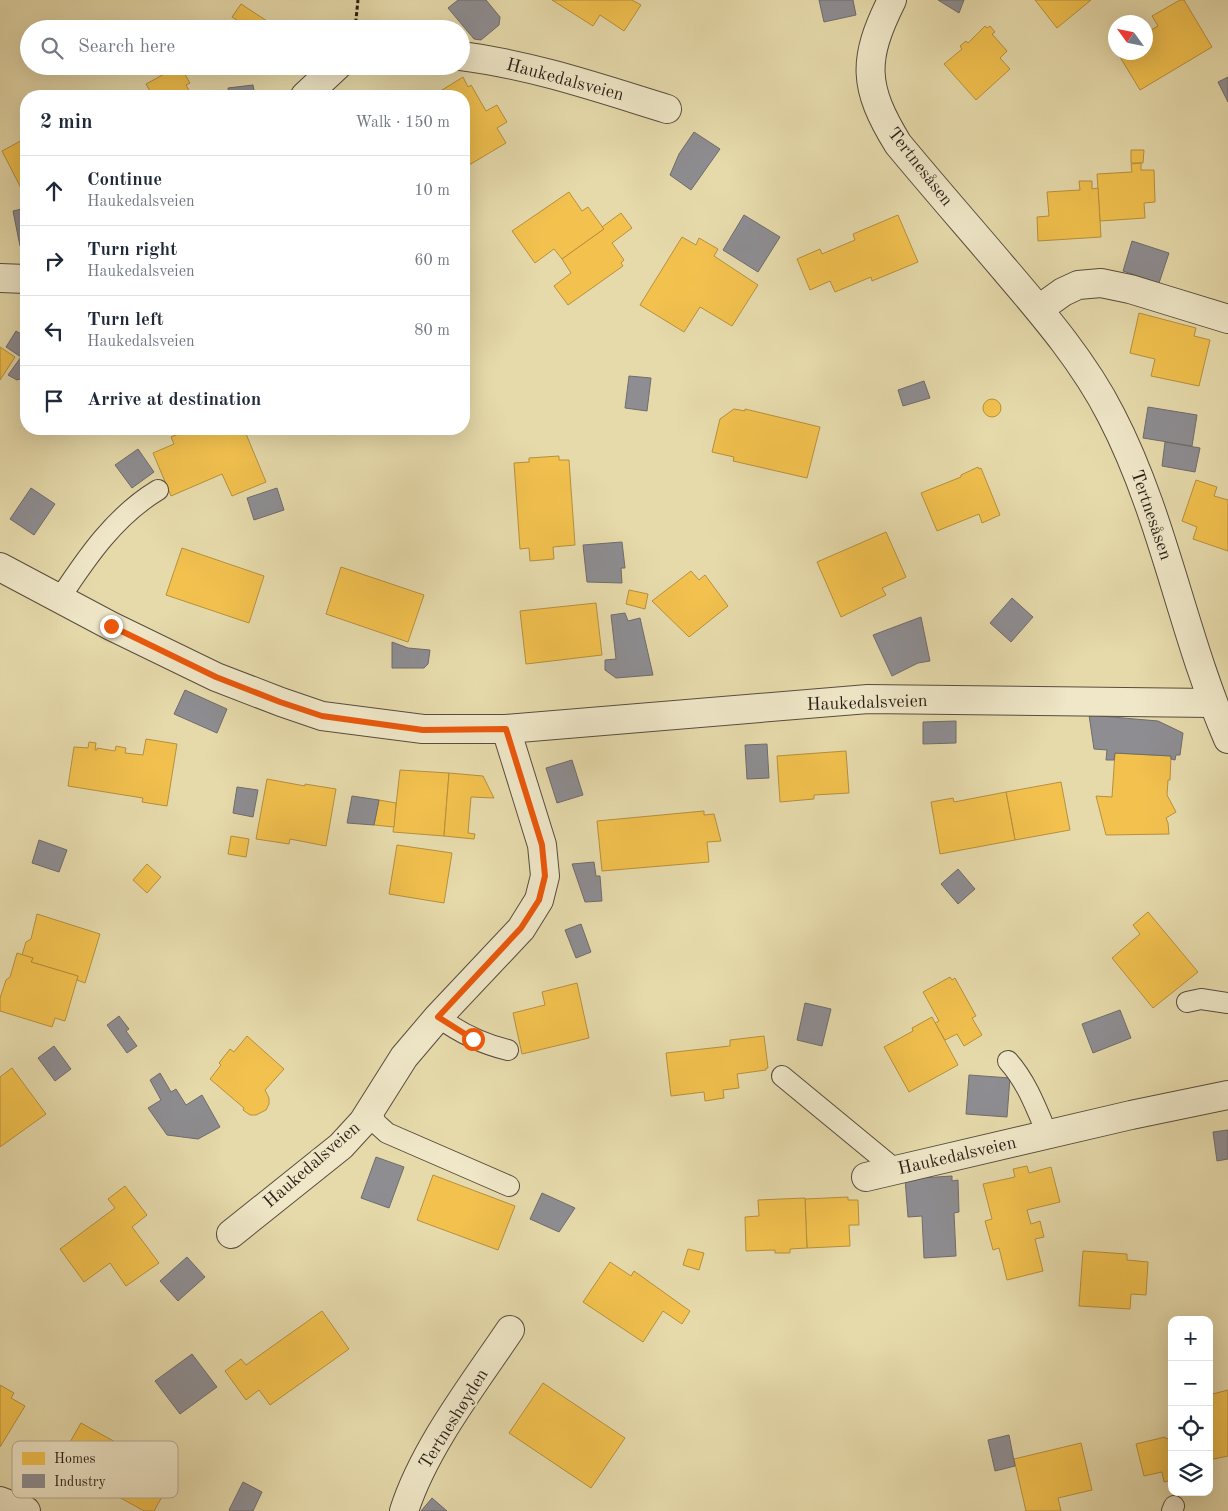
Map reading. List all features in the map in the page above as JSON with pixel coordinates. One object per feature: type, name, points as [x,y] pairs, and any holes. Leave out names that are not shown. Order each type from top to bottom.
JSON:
[{"type":"street","name":"Tertnesåsen","points":[[892,0],[882,19],[872,47],[870,72],[875,97],[884,120],[898,144],[1039,309],[1092,381],[1111,415],[1141,481],[1220,701],[1228,739]]},
{"type":"street","name":"Haukedalsveien","points":[[470,57],[568,78],[667,109]]},
{"type":"street","points":[[311,90],[327,75]]},
{"type":"street","points":[[0,278],[20,279]]},
{"type":"street","points":[[1039,309],[1063,292],[1078,285],[1100,283],[1130,289],[1228,319]]},
{"type":"street","name":"Haukedalsveien","points":[[0,568],[111,626],[216,677],[280,702],[322,716],[423,730],[506,729],[868,699],[1220,701]]},
{"type":"street","name":"Haukedalsveien","points":[[231,1234],[341,1146],[363,1122],[404,1057],[438,1017],[521,928],[539,900],[545,876],[542,845],[506,729]]},
{"type":"street","name":"Haukedalsveien","points":[[866,1176],[1048,1136],[1131,1115],[1228,1095]]},
{"type":"street","name":"Tertneshøyden","points":[[404,1511],[423,1466],[444,1430],[510,1330]]},
{"type":"street","points":[[0,1501],[26,1511]]},
{"type":"lane","points":[[60,598],[82,564],[111,529],[140,502],[158,490]]},
{"type":"lane","points":[[1187,1002],[1201,999],[1228,1003]]},
{"type":"lane","points":[[438,1017],[473,1039],[490,1046],[508,1050]]},
{"type":"lane","points":[[1008,1060],[1016,1069],[1032,1099],[1048,1136]]},
{"type":"lane","points":[[782,1076],[896,1170]]},
{"type":"lane","points":[[370,1112],[377,1124],[387,1133],[509,1186]]},
{"type":"path","points":[[356,20],[358,0]]},
{"type":"building: Homes","points":[[552,0],[632,0],[641,5],[624,31],[600,15],[593,26]]},
{"type":"building: Homes","points":[[1035,0],[1091,0],[1057,28]]},
{"type":"building: Homes","points":[[1180,0],[1184,0],[1212,47],[1140,90],[1122,60],[1153,60],[1153,29],[1158,26],[1153,15]]},
{"type":"building: Homes","points":[[241,4],[265,20],[237,20],[232,17]]},
{"type":"building: Homes","points":[[985,26],[987,28],[990,26],[995,32],[992,34],[1007,51],[1000,58],[1010,69],[976,100],[944,64],[962,49],[960,46],[966,41],[968,43]]},
{"type":"building: Homes","points":[[162,75],[185,75],[190,83],[186,85],[189,90],[150,90],[146,84]]},
{"type":"building: Homes","points":[[463,77],[468,87],[471,85],[486,111],[497,105],[507,122],[497,128],[506,143],[470,164],[470,90],[442,90]]},
{"type":"building: Homes","points":[[20,141],[20,186],[2,151]]},
{"type":"building: Homes","points":[[1131,150],[1144,150],[1143,163],[1131,163]]},
{"type":"building: Homes","points":[[1141,163],[1141,170],[1154,170],[1155,202],[1144,203],[1145,218],[1100,221],[1097,174],[1132,172],[1131,164]]},
{"type":"building: Homes","points":[[1079,181],[1092,181],[1092,189],[1098,188],[1101,237],[1038,241],[1037,217],[1049,216],[1047,192],[1080,190]]},
{"type":"building: Homes","points":[[569,192],[582,211],[588,207],[604,229],[562,259],[554,249],[535,263],[512,231]]},
{"type":"building: Homes","points":[[621,213],[632,228],[612,243],[624,260],[621,263],[623,266],[568,305],[554,286],[571,273],[562,259],[604,229],[602,227]]},
{"type":"building: Homes","points":[[898,215],[918,262],[872,281],[871,277],[835,292],[830,281],[810,290],[797,259],[820,249],[822,254],[855,240],[853,234]]},
{"type":"building: Homes","points":[[682,237],[696,245],[699,238],[718,249],[714,256],[758,285],[732,326],[700,307],[684,332],[640,305]]},
{"type":"building: Homes","points":[[1139,313],[1196,328],[1194,336],[1210,340],[1199,386],[1151,376],[1155,359],[1130,353]]},
{"type":"building: Homes","points":[[0,347],[15,357],[0,380]]},
{"type":"building: Homes","points":[[992,399],[998,402],[1001,408],[998,414],[992,417],[986,414],[983,408],[986,402]]},
{"type":"building: Homes","points":[[734,409],[745,411],[745,409],[820,427],[807,478],[733,461],[734,457],[712,452],[720,419]]},
{"type":"building: Homes","points":[[176,435],[246,435],[266,482],[232,496],[222,474],[171,496],[153,453],[174,444],[171,437]]},
{"type":"building: Homes","points":[[559,456],[559,460],[569,460],[575,545],[553,547],[554,559],[530,561],[529,548],[520,549],[514,463],[529,462],[529,458]]},
{"type":"building: Homes","points":[[978,467],[979,469],[981,468],[1000,515],[982,523],[979,514],[937,531],[921,493],[961,477],[961,475]]},
{"type":"building: Homes","points":[[1196,480],[1217,487],[1214,496],[1228,500],[1228,551],[1193,539],[1197,527],[1182,521]]},
{"type":"building: Homes","points":[[886,532],[906,577],[882,588],[886,595],[841,617],[817,562]]},
{"type":"building: Homes","points":[[182,548],[264,576],[249,623],[166,595]]},
{"type":"building: Homes","points":[[341,567],[424,595],[408,642],[326,614]]},
{"type":"building: Homes","points":[[691,571],[699,580],[705,575],[728,606],[689,637],[652,601]]},
{"type":"building: Homes","points":[[629,590],[648,594],[645,609],[626,604]]},
{"type":"building: Homes","points":[[596,603],[602,655],[526,664],[520,611]]},
{"type":"building: Homes","points":[[146,739],[177,744],[167,806],[142,802],[143,798],[68,786],[74,747],[88,748],[89,742],[96,743],[95,750],[97,748],[115,751],[116,746],[126,748],[125,753],[143,755]]},
{"type":"building: Homes","points":[[846,751],[849,793],[814,795],[814,799],[780,802],[777,756]]},
{"type":"building: Homes","points":[[1115,753],[1171,756],[1167,795],[1176,812],[1166,818],[1169,834],[1106,835],[1096,796],[1112,797]]},
{"type":"building: Homes","points":[[400,770],[449,773],[444,836],[393,832]]},
{"type":"building: Homes","points":[[449,773],[483,776],[494,798],[471,797],[468,833],[475,834],[474,839],[444,836]]},
{"type":"building: Homes","points":[[267,779],[336,789],[326,846],[290,839],[289,844],[256,839]]},
{"type":"building: Homes","points":[[1061,782],[1070,830],[1015,840],[1006,792]]},
{"type":"building: Homes","points":[[1006,792],[1015,840],[940,854],[931,802],[953,798],[954,802]]},
{"type":"building: Homes","points":[[379,800],[396,803],[394,827],[374,825]]},
{"type":"building: Homes","points":[[704,811],[704,815],[714,814],[721,841],[707,842],[709,862],[602,871],[597,821]]},
{"type":"building: Homes","points":[[231,836],[249,839],[246,857],[228,854]]},
{"type":"building: Homes","points":[[397,845],[452,853],[444,903],[389,894]]},
{"type":"building: Homes","points":[[147,864],[161,877],[147,893],[133,880]]},
{"type":"building: Homes","points":[[1148,912],[1198,972],[1153,1008],[1112,958],[1140,934],[1133,925]]},
{"type":"building: Homes","points":[[37,914],[100,934],[85,983],[77,980],[78,976],[31,962],[33,958],[22,955],[26,942],[31,939]]},
{"type":"building: Homes","points":[[17,953],[33,958],[31,962],[78,976],[65,1021],[55,1018],[52,1027],[0,1011],[0,998],[6,980],[10,977]]},
{"type":"building: Homes","points":[[950,977],[952,980],[955,978],[976,1016],[972,1018],[982,1035],[964,1046],[957,1034],[945,1040],[935,1023],[939,1021],[923,992]]},
{"type":"building: Homes","points":[[577,983],[589,1038],[522,1054],[513,1013],[545,1005],[542,992]]},
{"type":"building: Homes","points":[[932,1017],[958,1065],[909,1092],[884,1047],[913,1031],[912,1028]]},
{"type":"building: Homes","points":[[247,1036],[284,1069],[265,1090],[269,1098],[266,1110],[256,1115],[250,1115],[243,1110],[244,1108],[210,1079],[230,1049],[234,1052]]},
{"type":"building: Homes","points":[[764,1036],[768,1068],[766,1070],[737,1074],[739,1088],[723,1090],[724,1098],[705,1101],[704,1092],[671,1096],[666,1053],[730,1046],[730,1040]]},
{"type":"building: Homes","points":[[12,1068],[46,1114],[0,1147],[0,1077]]},
{"type":"building: Homes","points":[[1027,1166],[1029,1173],[1051,1167],[1060,1202],[1027,1210],[1031,1224],[1040,1221],[1044,1237],[1035,1239],[1043,1271],[1007,1280],[999,1248],[993,1250],[985,1221],[992,1219],[983,1184],[1015,1177],[1013,1169]]},
{"type":"building: Homes","points":[[433,1175],[515,1206],[498,1250],[417,1220]]},
{"type":"building: Homes","points":[[125,1186],[147,1215],[132,1227],[159,1263],[126,1286],[110,1263],[84,1282],[60,1249],[115,1208],[108,1199]]},
{"type":"building: Homes","points":[[848,1197],[848,1200],[858,1200],[859,1225],[849,1225],[850,1246],[807,1248],[805,1199]]},
{"type":"building: Homes","points":[[805,1198],[807,1248],[790,1249],[790,1253],[775,1253],[775,1250],[746,1251],[745,1217],[759,1216],[758,1200]]},
{"type":"building: Homes","points":[[688,1249],[704,1253],[699,1270],[683,1265]]},
{"type":"building: Homes","points":[[1083,1251],[1127,1254],[1127,1260],[1148,1262],[1146,1295],[1131,1294],[1130,1309],[1079,1306]]},
{"type":"building: Homes","points":[[610,1262],[631,1276],[634,1271],[690,1311],[682,1324],[663,1311],[643,1342],[583,1302]]},
{"type":"building: Homes","points":[[322,1311],[349,1349],[270,1405],[259,1390],[246,1400],[225,1371],[241,1359],[246,1365]]},
{"type":"building: Homes","points":[[543,1383],[625,1438],[591,1488],[509,1433]]},
{"type":"building: Homes","points":[[0,1385],[14,1393],[11,1398],[25,1406],[0,1447]]},
{"type":"building: Homes","points":[[1228,1390],[1228,1456],[1213,1459],[1213,1406],[1213,1394]]},
{"type":"building: Homes","points":[[81,1423],[113,1441],[71,1441]]},
{"type":"building: Homes","points":[[1165,1437],[1168,1438],[1168,1481],[1164,1482],[1162,1472],[1144,1476],[1136,1444]]},
{"type":"building: Homes","points":[[1081,1443],[1092,1490],[1058,1498],[1061,1511],[1026,1511],[1014,1459]]},
{"type":"building: Homes","points":[[121,1498],[161,1498],[154,1511],[144,1511]]},
{"type":"building: Industry","points":[[458,0],[486,0],[500,17],[499,25],[481,40],[474,39],[470,34],[470,20],[458,20],[448,8]]},
{"type":"building: Industry","points":[[819,0],[853,0],[856,15],[824,22]]},
{"type":"building: Industry","points":[[938,0],[964,0],[959,13]]},
{"type":"building: Industry","points":[[1228,77],[1228,102],[1218,82]]},
{"type":"building: Industry","points":[[253,85],[254,90],[228,90],[228,88]]},
{"type":"building: Industry","points":[[694,132],[720,149],[691,190],[670,175],[679,154]]},
{"type":"building: Industry","points":[[20,209],[20,246],[13,211]]},
{"type":"building: Industry","points":[[744,215],[780,237],[758,272],[723,250]]},
{"type":"building: Industry","points":[[1132,241],[1169,253],[1159,283],[1123,271]]},
{"type":"building: Industry","points":[[16,331],[20,333],[20,356],[6,347]]},
{"type":"building: Industry","points":[[20,358],[20,379],[17,380],[8,375]]},
{"type":"building: Industry","points":[[629,376],[651,378],[647,411],[625,408]]},
{"type":"building: Industry","points":[[924,381],[930,398],[903,406],[898,390]]},
{"type":"building: Industry","points":[[1148,407],[1197,415],[1192,446],[1143,438]]},
{"type":"building: Industry","points":[[1165,442],[1200,448],[1195,472],[1162,466]]},
{"type":"building: Industry","points":[[138,449],[154,472],[132,488],[115,465]]},
{"type":"building: Industry","points":[[31,488],[55,504],[34,535],[10,519]]},
{"type":"building: Industry","points":[[277,488],[284,510],[254,520],[247,498]]},
{"type":"building: Industry","points":[[622,542],[625,568],[621,568],[622,583],[587,582],[583,545]]},
{"type":"building: Industry","points":[[1012,598],[1033,617],[1011,642],[990,623]]},
{"type":"building: Industry","points":[[625,613],[628,621],[640,618],[653,675],[616,678],[605,670],[605,660],[616,659],[611,615]]},
{"type":"building: Industry","points":[[921,617],[930,661],[918,663],[892,676],[873,635]]},
{"type":"building: Industry","points":[[392,642],[408,648],[430,650],[428,664],[424,668],[392,668]]},
{"type":"building: Industry","points":[[185,690],[227,709],[217,733],[174,714]]},
{"type":"building: Industry","points":[[1089,715],[1158,721],[1183,733],[1180,755],[1176,755],[1175,760],[1171,759],[1171,756],[1115,753],[1114,760],[1106,760],[1107,750],[1094,749]]},
{"type":"building: Industry","points":[[956,721],[956,743],[923,744],[923,722]]},
{"type":"building: Industry","points":[[767,744],[769,778],[747,779],[745,745]]},
{"type":"building: Industry","points":[[572,760],[583,795],[557,803],[546,768]]},
{"type":"building: Industry","points":[[237,787],[258,790],[253,817],[233,813]]},
{"type":"building: Industry","points":[[352,796],[379,800],[374,825],[347,823]]},
{"type":"building: Industry","points":[[39,840],[67,850],[59,872],[32,863]]},
{"type":"building: Industry","points":[[594,862],[596,876],[600,876],[602,901],[585,902],[572,864]]},
{"type":"building: Industry","points":[[958,869],[975,889],[958,904],[941,884]]},
{"type":"building: Industry","points":[[581,924],[591,952],[576,958],[565,930]]},
{"type":"building: Industry","points":[[805,1003],[831,1009],[822,1046],[797,1040]]},
{"type":"building: Industry","points":[[1120,1010],[1131,1038],[1093,1053],[1082,1024]]},
{"type":"building: Industry","points":[[119,1016],[129,1029],[126,1031],[137,1046],[127,1053],[107,1025]]},
{"type":"building: Industry","points":[[54,1046],[71,1069],[55,1081],[38,1058]]},
{"type":"building: Industry","points":[[160,1073],[171,1092],[176,1089],[186,1105],[202,1095],[220,1127],[198,1139],[167,1135],[148,1108],[161,1100],[150,1080]]},
{"type":"building: Industry","points":[[969,1075],[1010,1078],[1007,1117],[966,1114]]},
{"type":"building: Industry","points":[[1228,1130],[1228,1159],[1217,1161],[1213,1132]]},
{"type":"building: Industry","points":[[376,1157],[404,1167],[389,1208],[361,1198]]},
{"type":"building: Industry","points":[[952,1176],[952,1181],[958,1180],[959,1212],[954,1213],[956,1256],[924,1258],[922,1216],[908,1217],[905,1179]]},
{"type":"building: Industry","points":[[542,1193],[575,1208],[559,1232],[530,1219]]},
{"type":"building: Industry","points":[[187,1257],[205,1277],[178,1301],[160,1281]]},
{"type":"building: Industry","points":[[192,1354],[217,1387],[180,1414],[155,1381]]},
{"type":"building: Industry","points":[[1009,1435],[1015,1466],[995,1471],[988,1440]]},
{"type":"building: Industry","points":[[243,1482],[262,1492],[253,1511],[231,1511],[229,1510]]},
{"type":"building: Industry","points":[[432,1498],[447,1511],[421,1511]]},
{"type":"route","points":[[111,626],[216,677],[322,716],[423,730],[506,729],[542,845],[545,876],[539,900],[521,928],[438,1017],[473,1039]]}]
